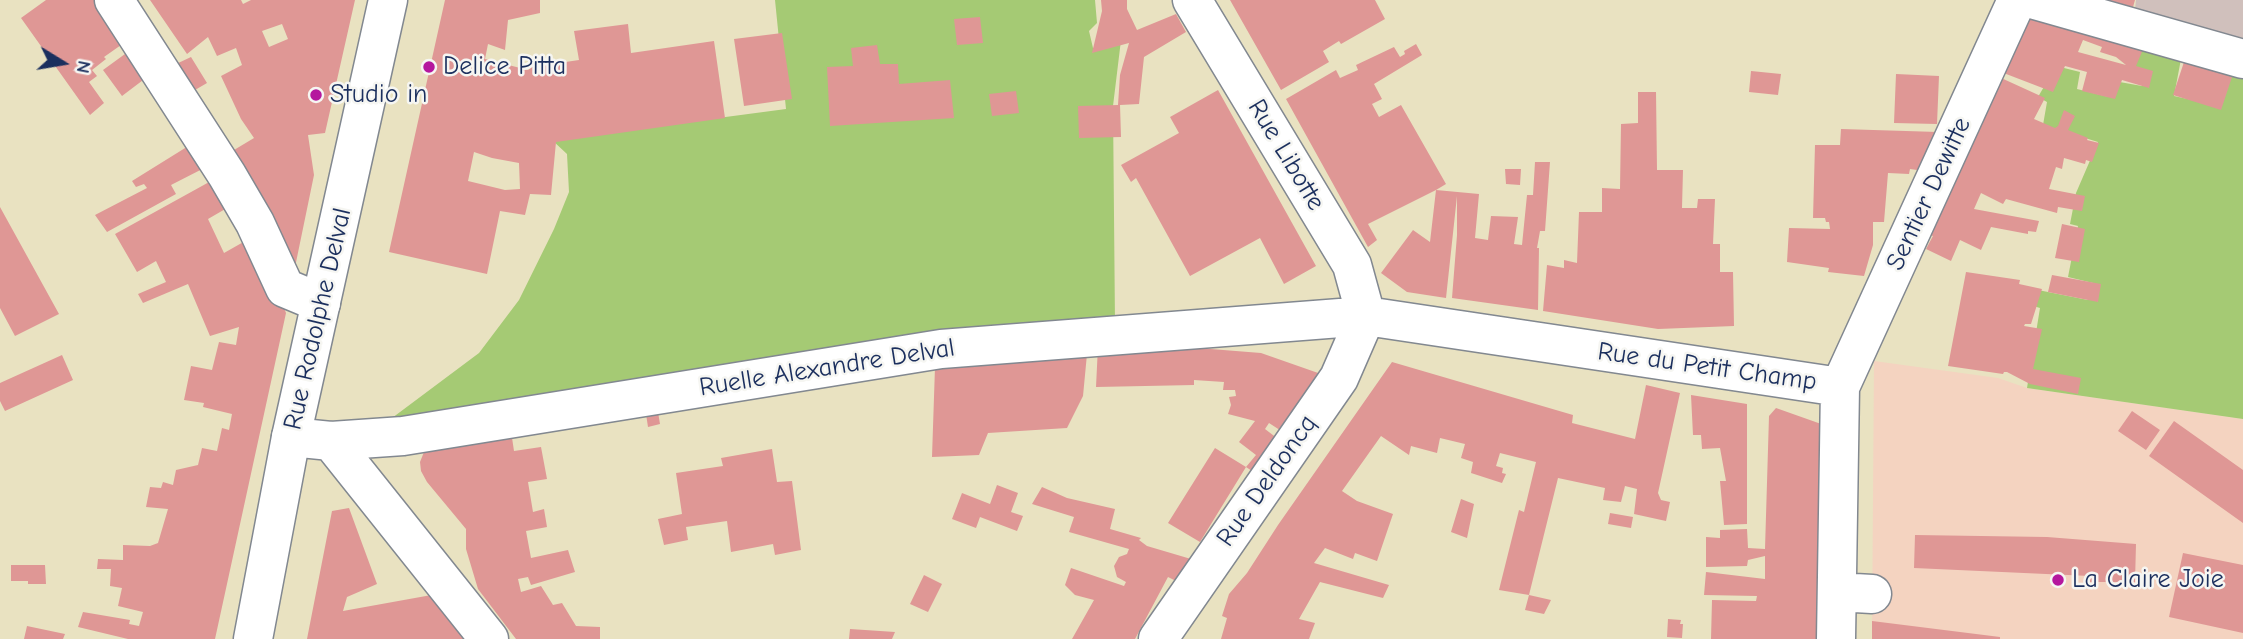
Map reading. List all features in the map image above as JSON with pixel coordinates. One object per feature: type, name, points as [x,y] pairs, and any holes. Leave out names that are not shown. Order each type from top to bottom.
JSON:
[{"type":"street","points":[[114,0],[255,223],[285,288],[321,303]]},
{"type":"street","name":"Rue Rodolphe Delval","points":[[253,639],[291,437],[388,0]]},
{"type":"street","name":"Rue Libotte","points":[[1192,0],[1352,265],[1366,316]]},
{"type":"street","name":"Sentier Dewitte","points":[[1840,387],[2017,0]]},
{"type":"street","points":[[2035,0],[2243,59]]},
{"type":"street","name":"Rue du Petit Champ","points":[[1366,316],[1840,387],[1855,593],[1836,639]]},
{"type":"street","name":"Ruelle Alexandre Delval","points":[[291,437],[331,441],[403,436],[941,349],[1366,316]]},
{"type":"street","name":"Rue Deldoncq","points":[[1158,639],[1339,378],[1366,316]]},
{"type":"street","points":[[331,441],[489,639]]},
{"type":"shaded area","points":[[2136,0],[2243,0],[2243,47],[2134,19]]},
{"type":"shaded area","points":[[1874,361],[1998,378],[2027,388],[2243,419],[2243,639],[1872,639]]},
{"type":"green space","points":[[775,0],[1095,0],[1097,23],[1089,31],[1093,48],[1121,40],[1113,106],[1115,324],[388,421],[479,353],[519,300],[569,192],[567,154],[552,140],[786,109]]},
{"type":"green space","points":[[2134,47],[2181,59],[2174,96],[2215,105],[2223,67],[2243,73],[2243,419],[2027,388],[2040,308],[2030,305],[2033,289],[2088,300],[2093,283],[2068,277],[2078,226],[2070,224],[2076,193],[2098,142],[2043,125],[2047,102],[2038,97],[2056,66],[2080,72],[2077,89],[2109,97],[2114,81],[2142,86],[2147,71],[2129,65]]},
{"type":"building","points":[[46,0],[105,0],[131,38],[104,57],[106,59],[92,70],[97,76],[89,82],[104,103],[90,115],[21,18]]},
{"type":"building","points":[[150,0],[241,0],[243,4],[251,0],[355,0],[325,133],[308,135],[314,175],[294,272],[229,153],[254,138],[241,119],[221,76],[242,65],[236,48],[217,56],[208,37],[187,54]],"holes":[[[282,24],[288,39],[269,47],[262,31]]]},
{"type":"building","points":[[445,0],[540,0],[540,13],[508,20],[505,50],[488,44],[485,59],[528,70],[532,67],[579,60],[574,31],[628,24],[631,53],[714,41],[725,118],[556,142],[551,195],[530,194],[525,215],[500,211],[487,274],[389,252]],"holes":[[[474,152],[519,163],[520,189],[505,190],[468,181]]]},
{"type":"building","points":[[1101,0],[1127,0],[1127,9],[1137,30],[1176,14],[1186,32],[1144,57],[1139,104],[1120,105],[1121,137],[1079,138],[1078,106],[1118,105],[1120,75],[1129,43],[1092,53],[1102,11]]},
{"type":"building","points":[[1230,0],[1375,0],[1385,19],[1323,51],[1329,62],[1281,90]]},
{"type":"building","points":[[2072,0],[2135,0],[2126,15]]},
{"type":"building","points":[[2035,5],[2144,47],[2136,66],[2153,71],[2149,88],[2122,80],[2115,99],[2082,91],[2087,72],[2065,66],[2053,92],[2001,72]],"holes":[[[2083,40],[2102,47],[2100,52],[2116,57],[2126,65],[2078,52]]]},
{"type":"building","points":[[980,17],[983,43],[957,45],[954,19]]},
{"type":"building","points":[[782,33],[792,99],[744,106],[734,39]]},
{"type":"building","points":[[1416,44],[1422,55],[1374,84],[1382,99],[1372,104],[1379,117],[1401,105],[1446,184],[1368,224],[1377,240],[1368,247],[1286,99],[1336,70],[1340,78],[1358,70],[1356,65],[1394,47],[1400,57],[1405,54],[1404,51]]},
{"type":"building","points":[[877,45],[880,64],[898,64],[899,84],[950,80],[954,118],[830,126],[827,67],[853,66],[851,48]]},
{"type":"building","points":[[136,46],[155,71],[122,96],[103,70]]},
{"type":"building","points":[[191,57],[207,83],[195,90],[202,103],[174,65]]},
{"type":"building","points":[[2184,62],[2232,77],[2221,110],[2173,95]]},
{"type":"building","points":[[1751,71],[1781,74],[1778,95],[1749,92]]},
{"type":"building","points":[[1896,74],[1939,76],[1937,124],[1894,123]]},
{"type":"building","points":[[1999,77],[2045,98],[2034,119],[2055,128],[2064,110],[2075,116],[2068,130],[2099,143],[2092,162],[2086,160],[2085,164],[2064,158],[2062,169],[2056,167],[2049,189],[2085,196],[2082,211],[2058,207],[2057,213],[2006,199],[2003,204],[1981,193],[1974,209],[2039,221],[2036,232],[2028,231],[2028,234],[1991,227],[1981,250],[1960,240],[1951,261],[1926,249],[1933,236],[1927,234]]},
{"type":"building","points":[[1218,90],[1316,266],[1284,284],[1260,238],[1190,276],[1136,178],[1131,182],[1121,165],[1179,133],[1170,117]]},
{"type":"building","points":[[1016,91],[1019,113],[992,116],[989,94]]},
{"type":"building","points":[[1638,92],[1656,92],[1657,170],[1683,170],[1682,208],[1697,208],[1698,199],[1715,199],[1713,244],[1720,244],[1720,272],[1733,272],[1734,326],[1658,329],[1543,311],[1547,265],[1564,268],[1564,260],[1577,263],[1579,212],[1602,212],[1602,188],[1620,189],[1621,124],[1638,123]]},
{"type":"building","points":[[1841,129],[1938,132],[1924,171],[1910,169],[1909,174],[1888,173],[1884,222],[1873,222],[1873,245],[1864,276],[1828,272],[1829,268],[1787,262],[1789,228],[1830,229],[1825,218],[1813,218],[1815,145],[1840,145]]},
{"type":"building","points":[[198,140],[214,163],[171,185],[176,194],[107,232],[95,215],[147,188],[144,184],[136,187],[132,181]]},
{"type":"building","points":[[1535,162],[1550,162],[1545,231],[1540,231],[1537,248],[1538,310],[1452,298],[1457,196],[1446,298],[1407,292],[1381,273],[1413,230],[1430,242],[1436,190],[1479,194],[1475,238],[1488,240],[1491,216],[1518,217],[1514,244],[1522,245],[1527,195],[1533,195]]},
{"type":"building","points":[[1505,169],[1521,169],[1520,185],[1506,184]]},
{"type":"building","points":[[211,181],[227,208],[208,219],[224,253],[254,236],[286,313],[215,639],[128,639],[78,627],[83,612],[130,620],[129,624],[139,626],[143,612],[118,606],[122,588],[110,586],[111,569],[97,569],[98,559],[123,560],[123,545],[150,546],[158,543],[168,509],[146,507],[150,487],[161,488],[163,482],[173,485],[176,470],[198,465],[202,448],[217,451],[222,428],[229,430],[232,414],[203,407],[204,403],[184,400],[191,366],[212,370],[219,342],[236,345],[239,327],[210,336],[188,284],[143,303],[138,294],[166,282],[156,261],[137,272],[115,234]]},
{"type":"building","points":[[0,207],[59,314],[15,336],[0,308]]},
{"type":"building","points":[[2062,224],[2085,229],[2079,262],[2055,258]]},
{"type":"building","points":[[1966,272],[2020,280],[2019,284],[2042,289],[2031,324],[2024,326],[2042,329],[2033,369],[2081,378],[2078,394],[2030,384],[2007,372],[2003,374],[1948,366]]},
{"type":"building","points":[[2052,275],[2101,284],[2098,302],[2048,292]]},
{"type":"building","points":[[1098,346],[1198,348],[1261,353],[1321,374],[1289,436],[1269,423],[1265,429],[1282,442],[1258,475],[1246,467],[1256,455],[1239,442],[1255,421],[1228,414],[1231,405],[1229,397],[1236,396],[1235,390],[1223,390],[1224,382],[1194,380],[1194,385],[1096,387]]},
{"type":"building","points":[[1087,354],[1083,396],[1067,428],[988,433],[979,455],[932,457],[935,367]]},
{"type":"building","points":[[62,355],[73,380],[5,411],[0,401],[0,383]]},
{"type":"building","points":[[1392,362],[1573,415],[1572,423],[1635,439],[1646,385],[1680,393],[1658,493],[1661,500],[1670,502],[1666,521],[1634,514],[1637,489],[1625,486],[1621,502],[1603,500],[1605,488],[1558,478],[1529,595],[1499,590],[1519,510],[1524,512],[1536,462],[1500,453],[1496,466],[1503,468],[1502,473],[1506,474],[1502,483],[1471,473],[1473,462],[1461,458],[1465,444],[1440,438],[1437,453],[1411,446],[1409,455],[1381,436],[1342,491],[1357,501],[1393,514],[1377,561],[1355,553],[1353,559],[1325,548],[1314,563],[1389,585],[1383,598],[1320,582],[1299,619],[1315,623],[1309,639],[1221,639],[1227,618],[1222,616],[1229,594],[1247,573]]},
{"type":"building","points":[[1691,395],[1747,404],[1747,524],[1724,525],[1720,481],[1726,481],[1720,448],[1702,449],[1701,435],[1693,435]]},
{"type":"building","points":[[1776,408],[1824,425],[1816,639],[1711,639],[1712,600],[1756,601],[1757,596],[1704,595],[1706,572],[1765,579],[1765,556],[1748,560],[1747,566],[1706,567],[1706,537],[1720,538],[1720,530],[1747,529],[1748,548],[1765,549],[1769,416]]},
{"type":"building","points":[[2132,411],[2160,430],[2146,450],[2118,431]]},
{"type":"building","points":[[658,412],[660,424],[648,427],[646,414]]},
{"type":"building","points":[[2174,421],[2243,470],[2243,523],[2149,456]]},
{"type":"building","points":[[511,431],[514,451],[541,447],[547,479],[528,482],[533,512],[544,509],[547,527],[526,531],[531,558],[568,550],[575,572],[531,585],[528,577],[518,579],[521,592],[541,586],[553,605],[562,603],[576,626],[600,627],[600,639],[516,639],[478,589],[466,549],[466,529],[421,471],[420,462],[424,452]]},
{"type":"building","points":[[1215,448],[1246,467],[1200,542],[1168,523]]},
{"type":"building","points":[[772,449],[777,482],[792,481],[801,550],[775,555],[773,544],[731,552],[727,521],[686,527],[688,540],[664,545],[658,519],[682,514],[676,473],[723,466],[721,458]]},
{"type":"building","points":[[997,485],[1018,493],[1011,512],[1023,516],[1017,531],[980,517],[976,528],[952,519],[962,493],[990,504]]},
{"type":"building","points":[[1042,487],[1067,498],[1115,509],[1110,529],[1141,538],[1139,540],[1147,546],[1191,559],[1176,581],[1168,577],[1135,639],[1072,639],[1094,600],[1075,595],[1065,585],[1071,568],[1124,586],[1126,582],[1117,577],[1114,566],[1119,557],[1127,554],[1129,549],[1069,532],[1074,517],[1032,504]]},
{"type":"building","points":[[1461,499],[1474,504],[1467,538],[1451,532]]},
{"type":"building","points":[[349,508],[377,584],[347,597],[343,611],[437,594],[471,639],[307,639],[332,511]]},
{"type":"building","points":[[1610,513],[1633,517],[1631,528],[1608,524]]},
{"type":"building","points":[[1915,535],[2047,537],[2136,544],[2135,582],[2090,582],[2090,576],[1914,568]]},
{"type":"building","points":[[2183,553],[2243,565],[2243,633],[2169,617]]},
{"type":"building","points":[[11,565],[45,565],[46,584],[11,581]]},
{"type":"building","points":[[924,575],[942,584],[928,612],[910,604]]},
{"type":"building","points":[[1529,595],[1551,600],[1544,614],[1525,610]]},
{"type":"building","points":[[1668,619],[1681,620],[1682,638],[1667,637]]},
{"type":"building","points":[[1872,621],[2000,637],[2000,639],[1872,639]]},
{"type":"building","points":[[27,626],[65,634],[63,639],[24,639]]},
{"type":"building","points":[[850,629],[895,632],[892,639],[849,639]]},
{"type":"place","name":"Delice Pitta","points":[[429,67]]},
{"type":"place","name":"Studio in","points":[[316,95]]},
{"type":"place","name":"La Claire Joie","points":[[2058,580]]}]
